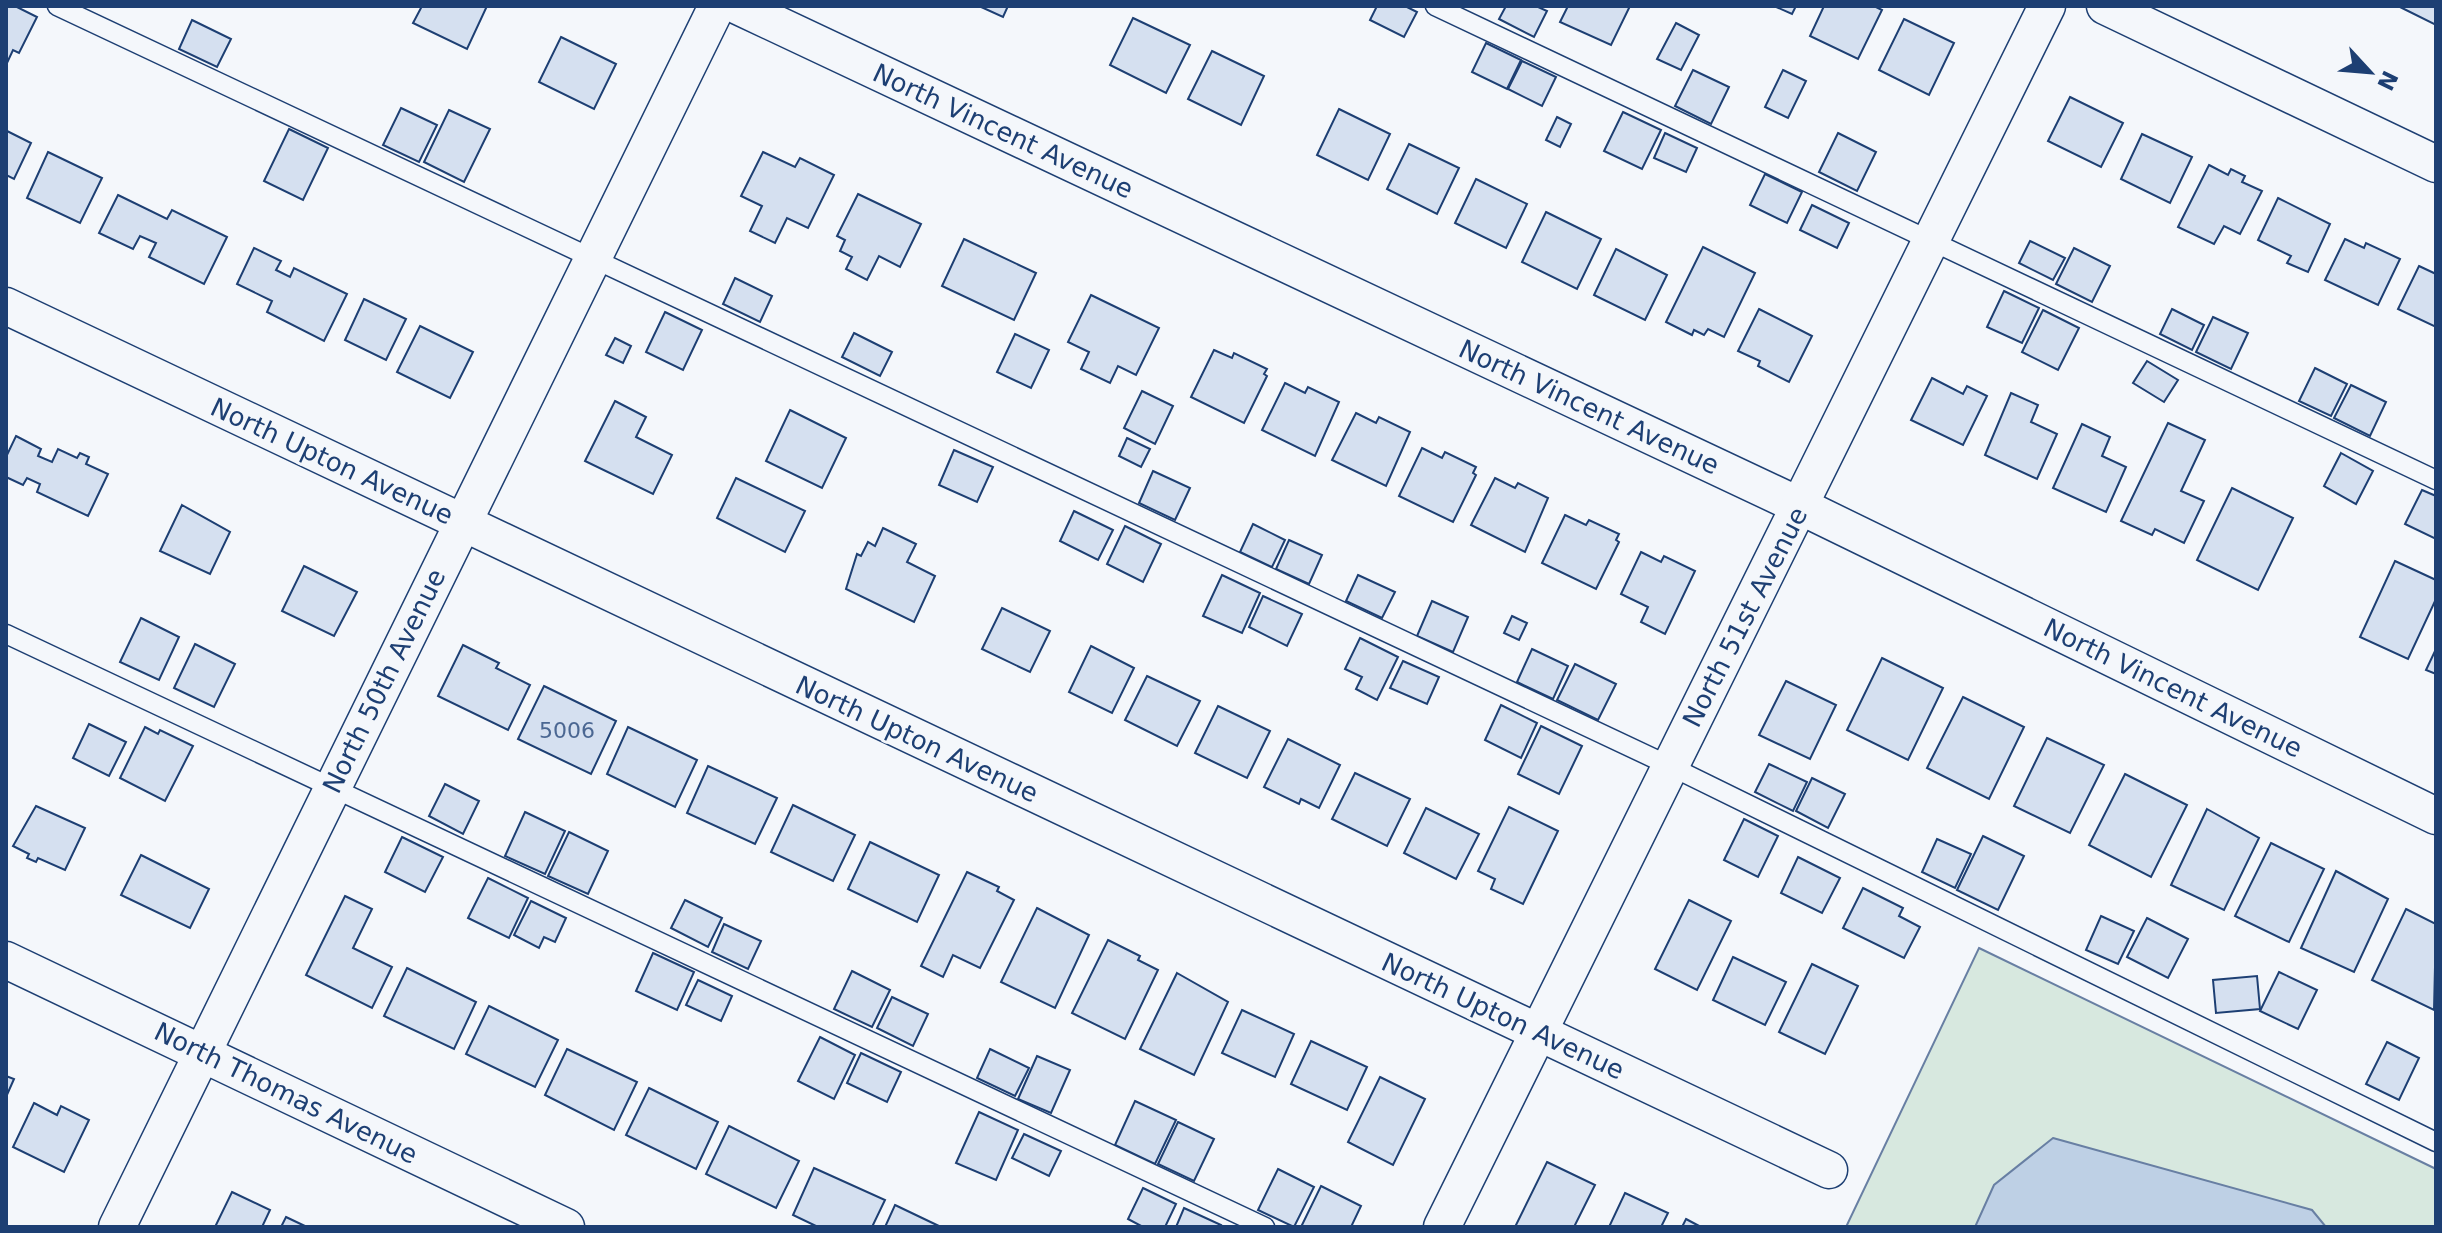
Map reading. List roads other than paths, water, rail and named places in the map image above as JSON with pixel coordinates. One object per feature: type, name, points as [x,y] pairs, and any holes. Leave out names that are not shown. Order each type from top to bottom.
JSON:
[{"type":"street","name":"North 50th Avenue","points":[[117,1227],[717,6]]},
{"type":"street","name":"North Vincent Avenue","points":[[738,6],[1800,506],[2436,816]]},
{"type":"street","name":"North 51st Avenue","points":[[1442,1227],[1541,1034],[1670,766],[2047,6]]},
{"type":"street","points":[[2105,6],[2436,164]]},
{"type":"street","name":"North Upton Avenue","points":[[6,306],[1829,1170]]},
{"type":"street","name":"North Thomas Avenue","points":[[6,960],[566,1227]]},
{"type":"lane","points":[[57,6],[1670,766],[2436,1142]]},
{"type":"lane","points":[[1435,6],[2436,480]]},
{"type":"lane","points":[[6,634],[1265,1227]]},
{"type":"water","points":[[2053,1138],[2312,1210],[2326,1227],[1975,1227],[1994,1185]]}]
